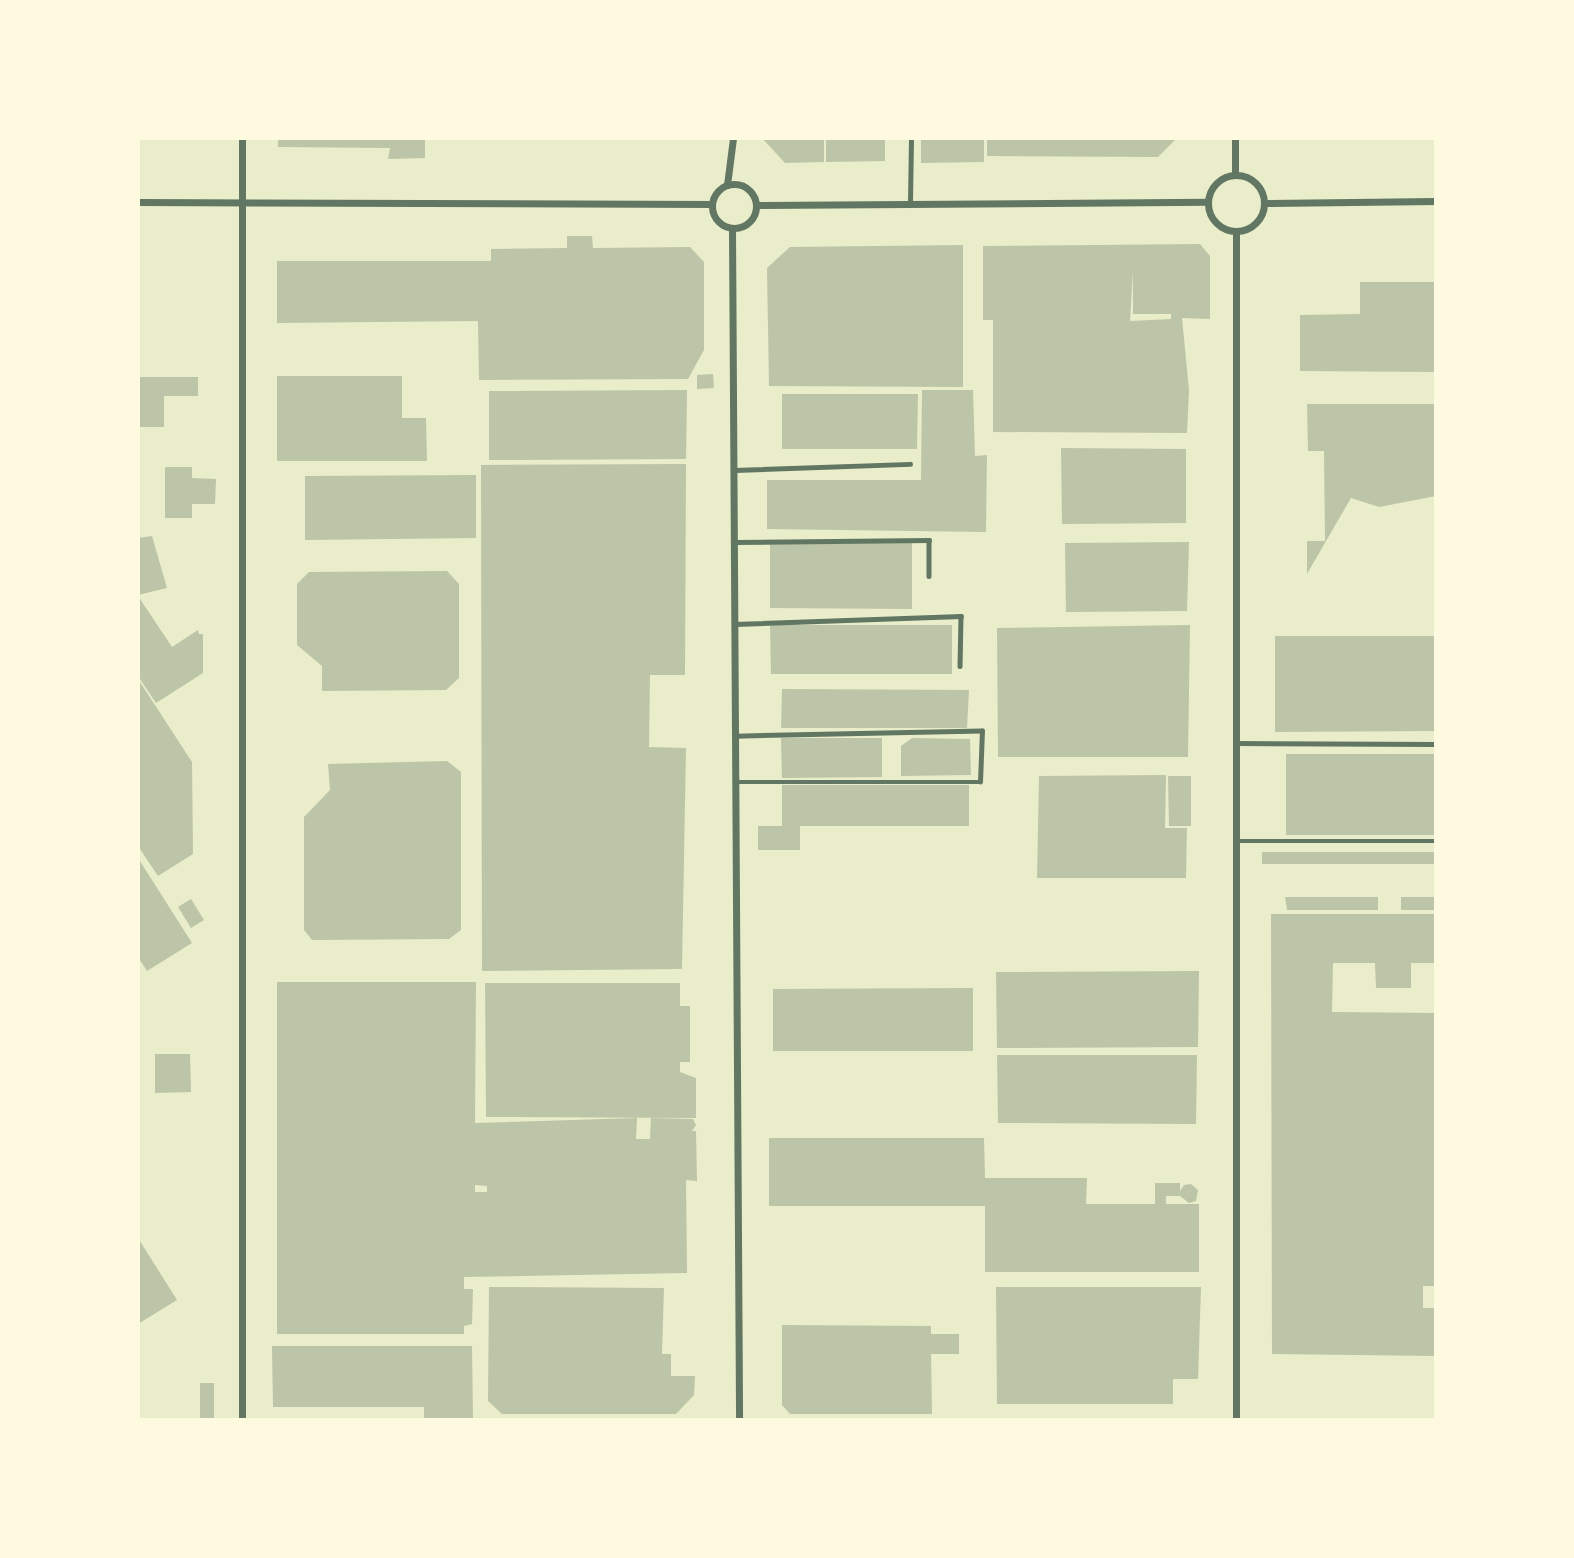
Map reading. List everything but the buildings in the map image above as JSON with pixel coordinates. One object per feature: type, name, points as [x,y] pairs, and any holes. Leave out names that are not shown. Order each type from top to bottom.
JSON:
[{"type":"street","points":[[242,138],[242,1420]]},
{"type":"street","points":[[727,185],[733,138]]},
{"type":"street","points":[[1235,138],[1235,175]]},
{"type":"street","points":[[1235,175],[1252,180],[1261,189],[1264,203],[1257,222],[1236,231],[1217,223],[1208,202],[1216,183],[1235,175]]},
{"type":"street","points":[[727,185],[746,188],[755,205],[749,222],[732,228],[715,217],[712,204],[716,192],[727,185]]},
{"type":"street","points":[[1264,203],[1436,201]]},
{"type":"street","points":[[138,202],[712,204]]},
{"type":"street","points":[[755,205],[1208,202]]},
{"type":"street","points":[[732,228],[739,1420]]},
{"type":"street","points":[[1236,231],[1236,1420]]},
{"type":"lane","points":[[910,202],[911,138]]},
{"type":"lane","points":[[734,470],[910,464]]},
{"type":"lane","points":[[735,542],[929,540],[929,576]]},
{"type":"lane","points":[[735,624],[961,616],[960,666]]},
{"type":"lane","points":[[735,782],[980,782],[982,732],[736,736]]},
{"type":"lane","points":[[1237,743],[1436,744]]},
{"type":"lane","points":[[1237,841],[1436,841]]}]
